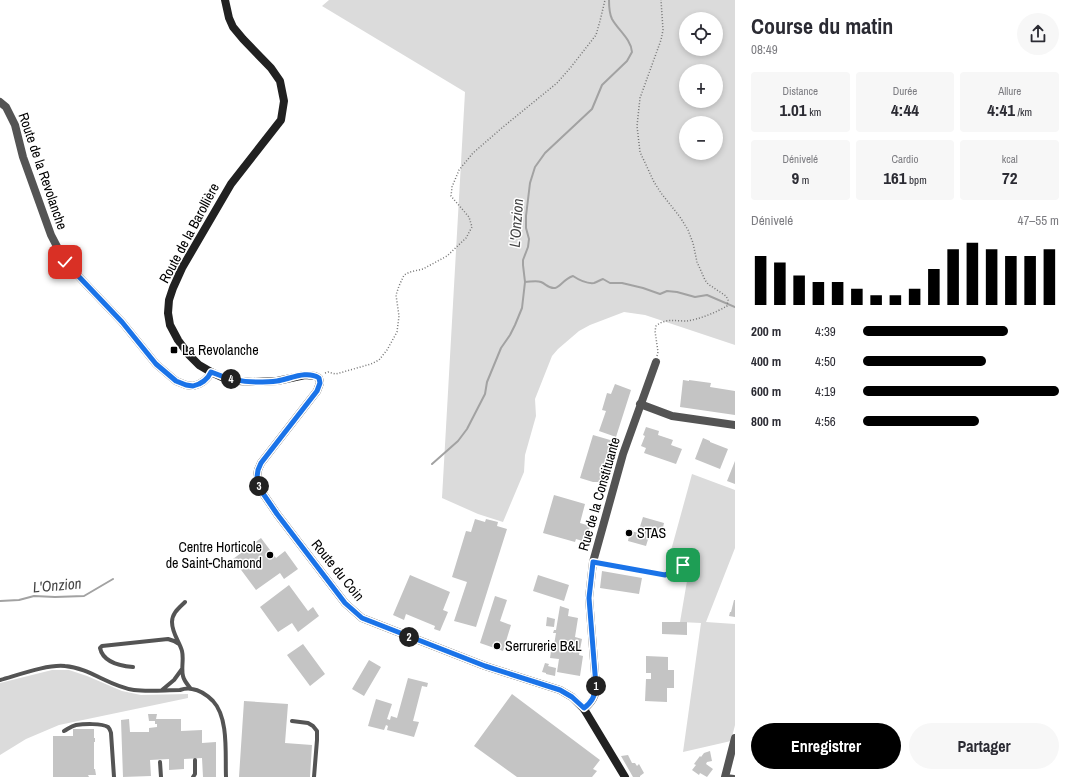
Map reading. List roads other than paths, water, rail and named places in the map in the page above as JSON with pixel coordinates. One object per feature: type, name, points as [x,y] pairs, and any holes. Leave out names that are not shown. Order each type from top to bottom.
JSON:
[{"type":"main road","name":"Route de la Barollière","points":[[225,0],[229,18],[233,27],[271,68],[280,81],[284,101],[281,120],[231,184],[182,268],[169,300],[168,312],[170,325],[178,340],[189,355],[199,365],[224,378],[253,382],[277,381],[305,375],[319,378],[320,383],[317,391],[261,463],[258,470],[257,477],[260,489],[275,511]]},
{"type":"main road","name":"Route du Coin","points":[[275,511],[345,603],[362,618],[485,666],[560,690],[572,697],[584,708],[625,777]]},
{"type":"street","name":"Route de la Revolanche","points":[[0,102],[6,107],[15,125],[22,157],[51,235],[65,262],[122,322],[156,364],[176,381],[193,386],[204,381],[211,372]]},
{"type":"street","name":"Rue de la Constituante","points":[[584,708],[593,699],[596,693],[589,598],[593,562],[623,454],[656,362]]},
{"type":"street","points":[[640,404],[672,416],[735,425]]},
{"type":"street","points":[[725,776],[735,738]]},
{"type":"lane","points":[[593,562],[665,575],[683,565]]},
{"type":"lane","points":[[185,602],[176,610],[172,621],[173,630],[182,650],[183,675],[191,689]]},
{"type":"lane","points":[[133,667],[115,663],[102,654],[100,648],[102,646],[168,639],[174,640],[179,644]]},
{"type":"lane","points":[[0,680],[46,668],[66,666],[87,672],[124,689],[191,689],[199,691],[207,695],[214,702],[219,710],[223,722],[225,734],[226,777]]},
{"type":"lane","points":[[162,690],[174,680],[183,669]]},
{"type":"lane","points":[[292,722],[308,723],[317,731],[314,777]]},
{"type":"lane","points":[[64,731],[78,725],[100,724],[109,728],[111,732],[114,777]]},
{"type":"lane","points":[[193,777],[195,760]]},
{"type":"lane","points":[[160,762],[161,777]]},
{"type":"lane","points":[[725,776],[734,777]]},
{"type":"waterway","name":"L'Onzion","points":[[432,464],[458,441],[467,429],[485,394],[487,382],[501,348],[510,335],[522,308],[525,282],[523,260],[528,247],[529,239],[526,228],[526,216],[530,183],[535,167],[545,153],[592,109],[602,85],[627,61],[632,52],[627,39],[612,19],[609,0]]},
{"type":"waterway","points":[[525,282],[539,281],[549,287],[555,288],[573,276],[588,283],[594,283],[603,279],[610,283],[622,283],[660,294],[667,291],[695,297],[707,295],[735,307]]},
{"type":"waterway","name":"L'Onzion","points":[[0,601],[19,600],[34,596],[84,596],[113,579]]},
{"type":"place","name":"La Revolanche","points":[[174,350]]},
{"type":"place","name":"STAS","points":[[629,533]]},
{"type":"place","name":"Centre Horticole de Saint-Chamond","points":[[270,555]]},
{"type":"place","name":"Serrurerie B&L","points":[[497,646]]}]
